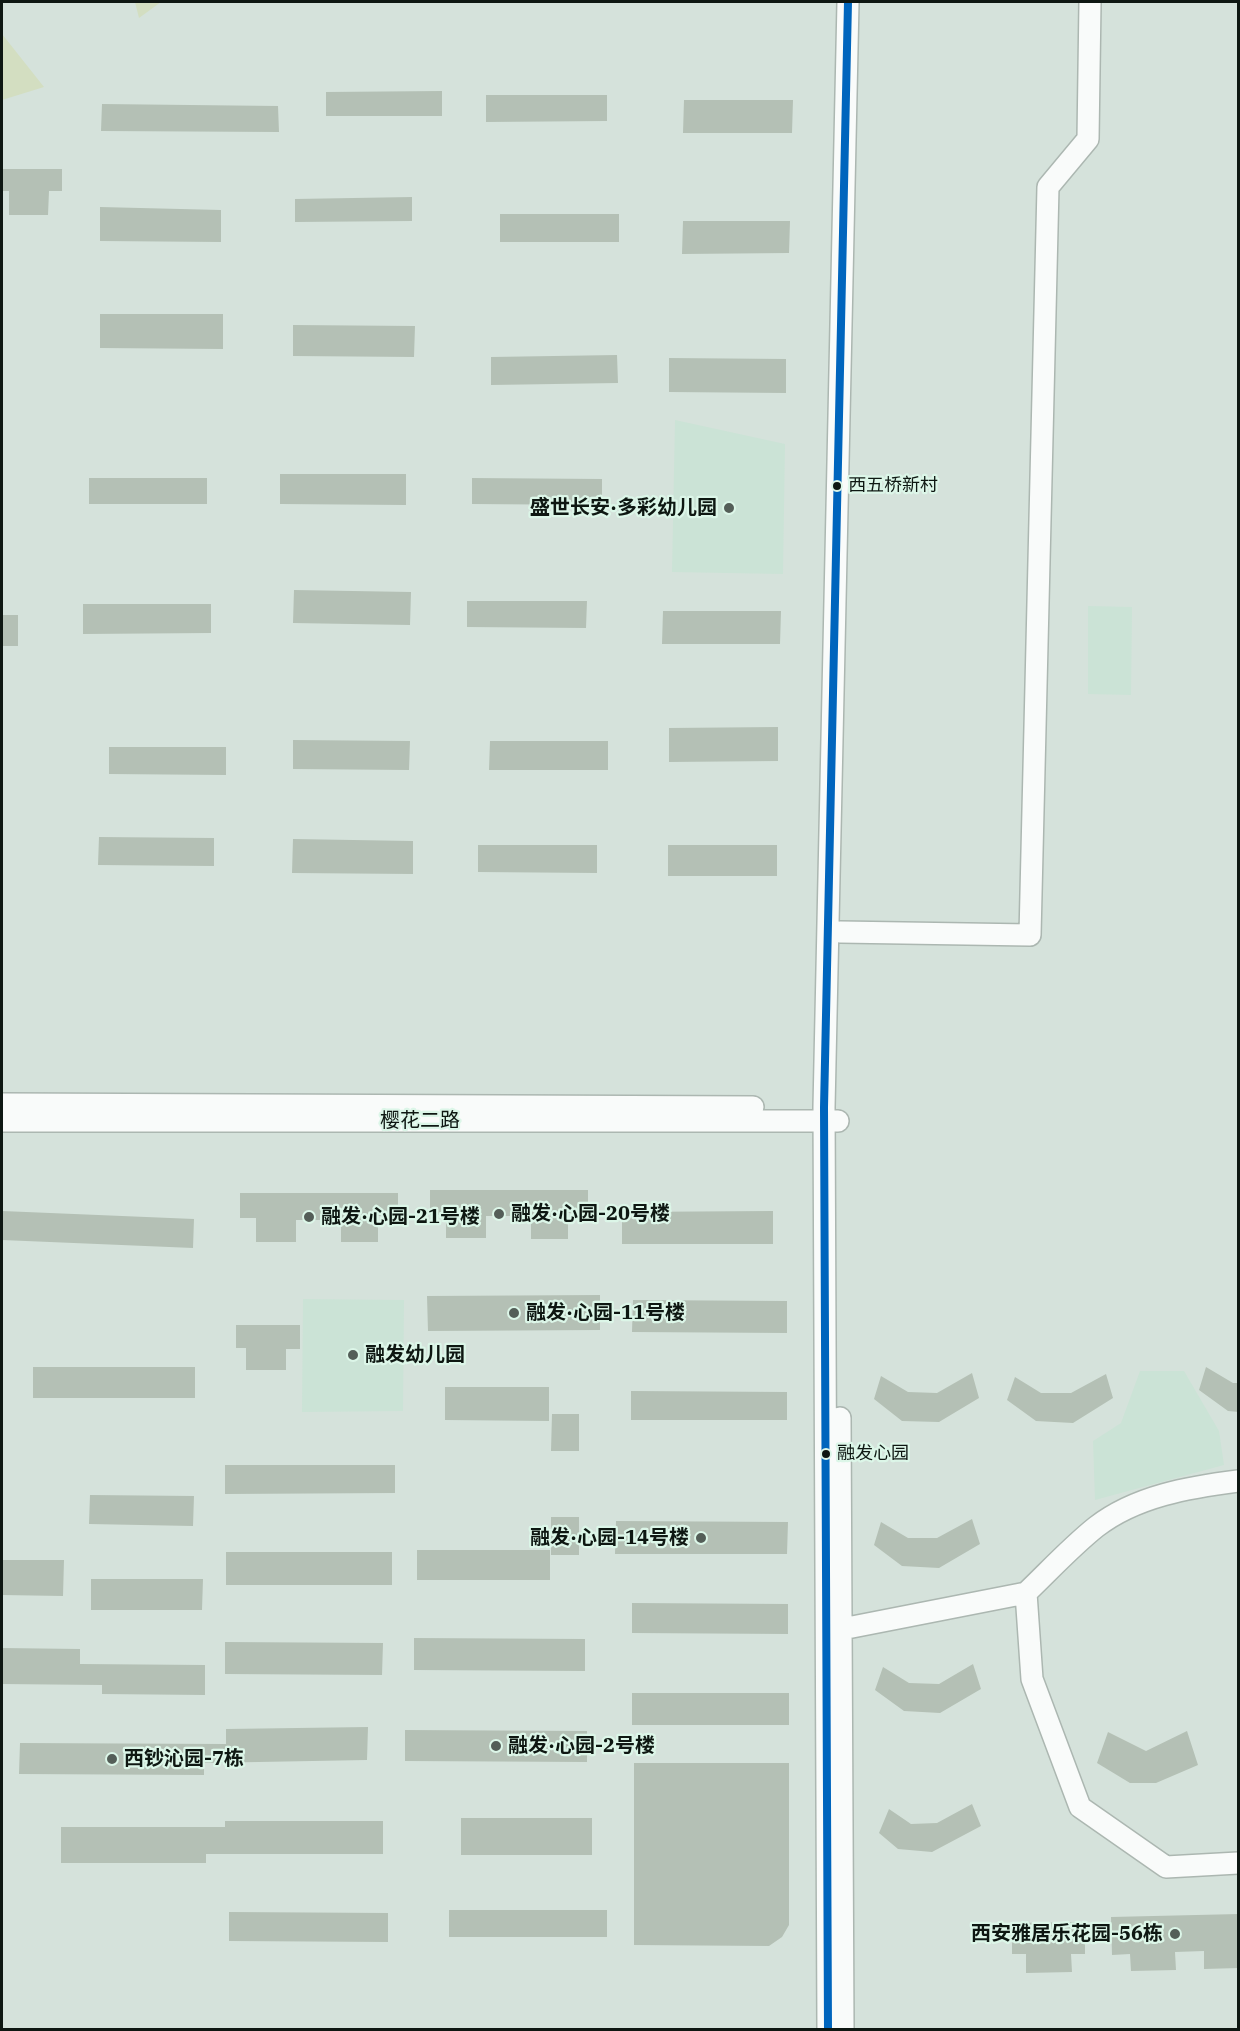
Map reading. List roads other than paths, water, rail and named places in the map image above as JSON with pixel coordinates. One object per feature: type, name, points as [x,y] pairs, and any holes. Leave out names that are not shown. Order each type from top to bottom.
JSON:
[{"type":"street","points":[[828,2030],[831,1114],[848,2]]},
{"type":"street","points":[[843,2030],[842,1629],[831,1114],[840,932],[860,2]]},
{"type":"street","points":[[840,932],[1030,935],[1048,187],[1088,139],[1090,2]]},
{"type":"street","name":"樱花二路","points":[[2,1104],[831,1114]]},
{"type":"street","name":"樱花二路","points":[[2,1121],[831,1114]]},
{"type":"street","points":[[842,1629],[1026,1593],[1075,1544],[1098,1526],[1134,1505],[1175,1492],[1239,1481]]},
{"type":"street","points":[[1026,1593],[1032,1679],[1080,1807],[1166,1867],[1239,1863]]},
{"type":"place","name":"西五桥新村","points":[[837,486]]},
{"type":"place","name":"盛世长安·多彩幼儿园","points":[[729,508]]},
{"type":"place","name":"融发·心园-20号楼","points":[[499,1214]]},
{"type":"place","name":"融发·心园-21号楼","points":[[309,1217]]},
{"type":"place","name":"融发·心园-11号楼","points":[[514,1313]]},
{"type":"place","name":"融发幼儿园","points":[[353,1355]]},
{"type":"place","name":"融发心园","points":[[826,1454]]},
{"type":"place","name":"融发·心园-14号楼","points":[[701,1538]]},
{"type":"place","name":"融发·心园-2号楼","points":[[496,1746]]},
{"type":"place","name":"西钞沁园-7栋","points":[[112,1759]]},
{"type":"place","name":"西安雅居乐花园-56栋","points":[[1175,1934]]}]
